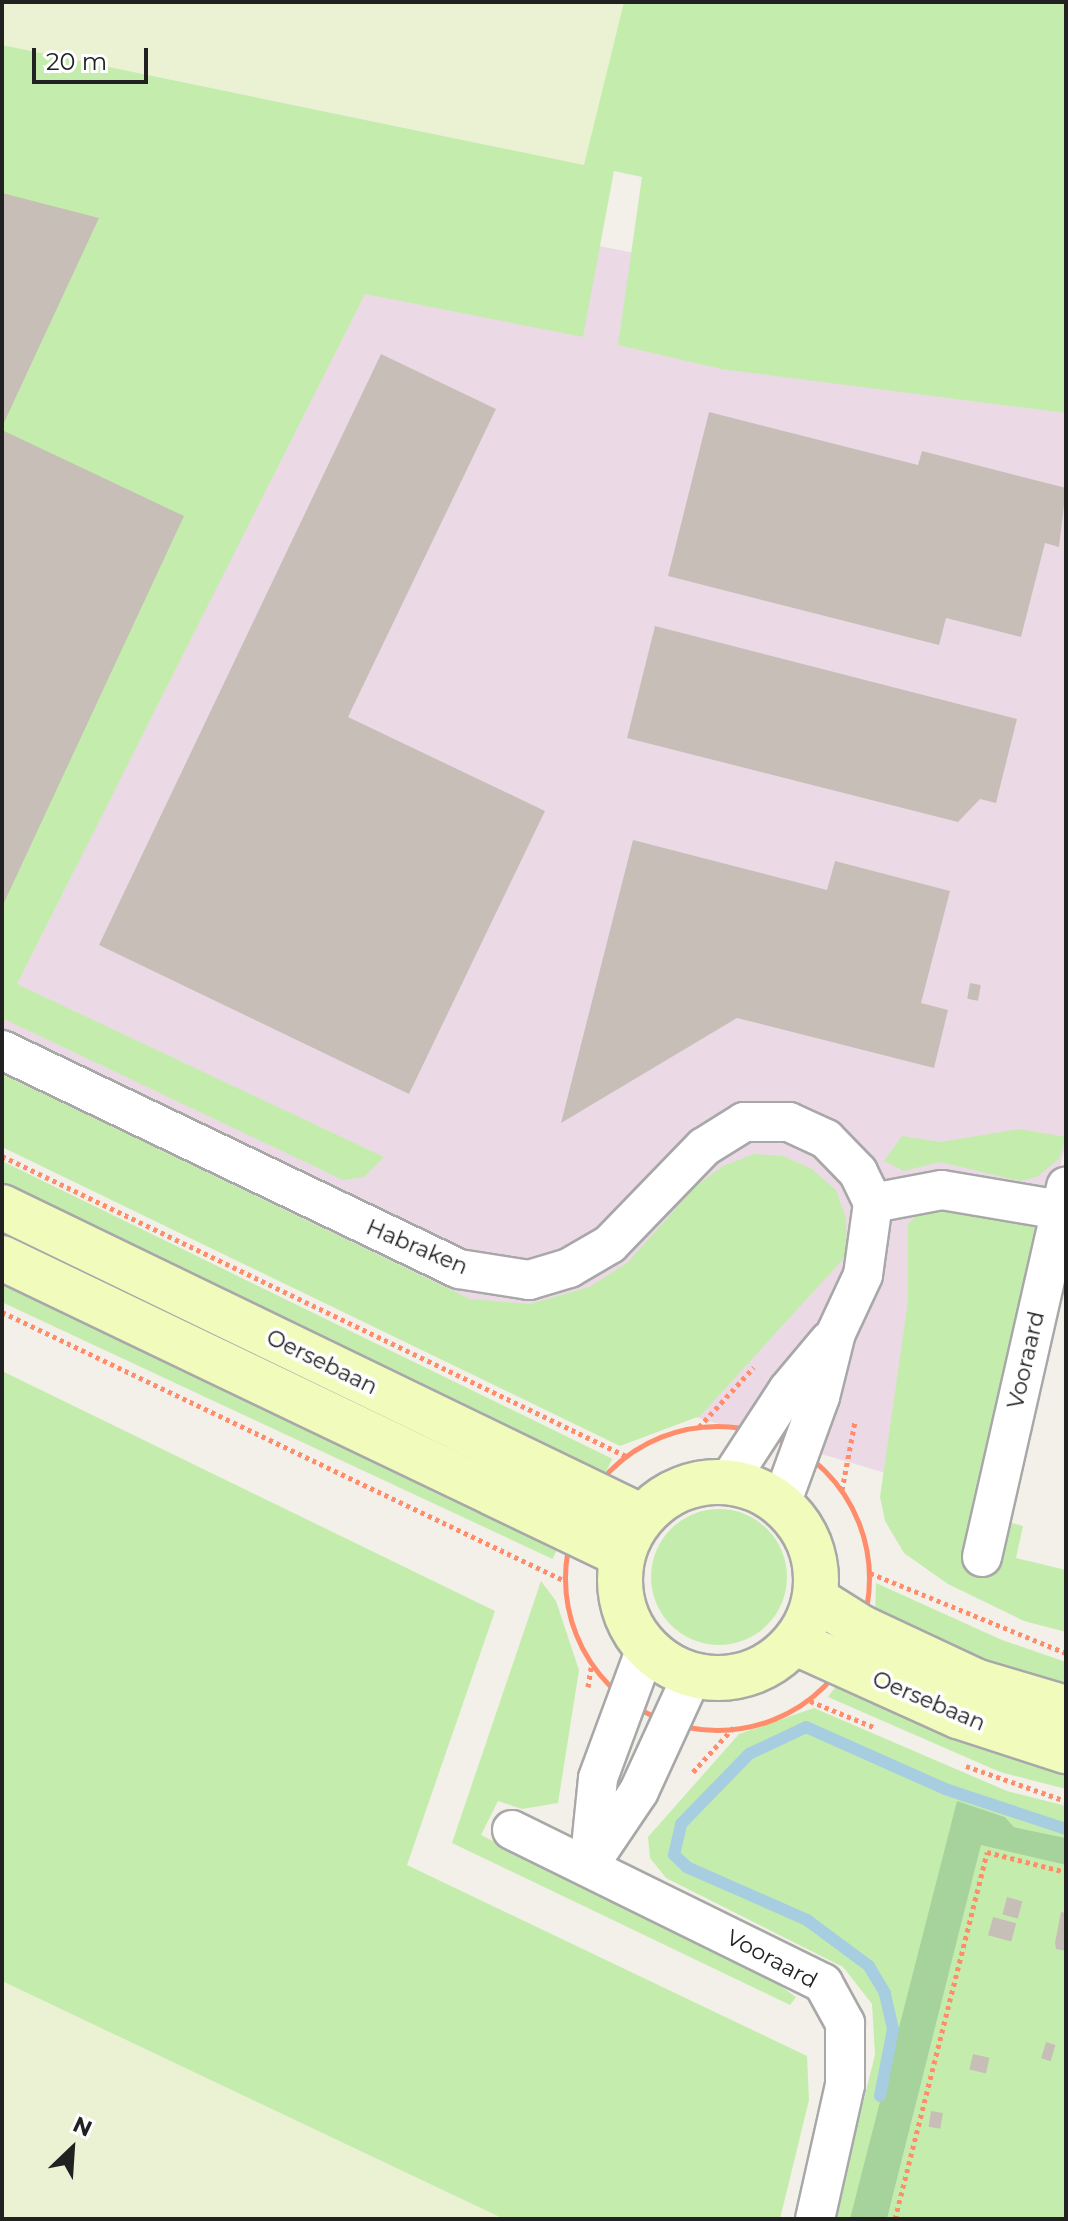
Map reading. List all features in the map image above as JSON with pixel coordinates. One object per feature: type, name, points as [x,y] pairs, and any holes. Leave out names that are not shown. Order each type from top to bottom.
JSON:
[{"type":"main road","name":"Oersebaan","points":[[2,1207],[642,1517]]},
{"type":"main road","name":"Oersebaan","points":[[2,1258],[622,1555]]},
{"type":"main road","points":[[728,1482],[756,1488],[781,1504],[808,1541],[816,1563],[816,1599],[796,1643],[767,1667],[730,1679],[692,1676],[646,1648],[627,1621],[619,1588],[622,1555],[642,1517],[666,1495],[696,1484],[728,1482]]},
{"type":"main road","name":"Oersebaan","points":[[816,1599],[862,1628],[975,1681],[1066,1708]]},
{"type":"main road","name":"Oersebaan","points":[[796,1643],[958,1716],[1066,1751]]},
{"type":"street","name":"Habraken","points":[[2,1050],[459,1269],[529,1280],[569,1268],[610,1244],[704,1147],[744,1122],[789,1122],[826,1139],[858,1172],[873,1203]]},
{"type":"street","name":"Vooraard","points":[[873,1203],[942,1190],[1063,1198],[982,1557]]},
{"type":"street","points":[[781,1504],[797,1449],[820,1397],[836,1333],[863,1275],[873,1203]]},
{"type":"street","points":[[728,1482],[788,1390],[836,1333]]},
{"type":"street","points":[[589,1867],[598,1778],[646,1648]]},
{"type":"street","points":[[589,1867],[639,1791],[692,1676]]},
{"type":"street","points":[[512,1830],[589,1867]]},
{"type":"street","name":"Vooraard","points":[[589,1867],[823,1983],[845,2023],[845,2085],[815,2219]]},
{"type":"path","points":[[2,1156],[626,1456]]},
{"type":"path","points":[[2,1312],[563,1580]]},
{"type":"path","points":[[841,1491],[862,1530],[870,1573],[1066,1653]]},
{"type":"path","points":[[895,2219],[987,1852],[1066,1872]]},
{"type":"shaded area","points":[[2,127],[1066,339],[1066,1144],[970,1498],[604,1390],[2,1102]]},
{"type":"green space","points":[[2,2],[624,2],[585,165],[2,45]]},
{"type":"green space","points":[[624,2],[1066,2],[1066,413],[721,369],[618,345],[642,177],[614,171],[583,337],[365,294],[17,984],[384,1157],[364,1177],[343,1180],[2,1018],[2,45],[584,165]]},
{"type":"green space","points":[[2,1074],[470,1299],[530,1304],[589,1287],[627,1263],[696,1186],[723,1166],[754,1154],[783,1156],[812,1169],[836,1190],[846,1218],[847,1255],[700,1416],[620,1446],[2,1147]]},
{"type":"green space","points":[[1019,1129],[1066,1137],[1059,1159],[1037,1177],[1020,1181],[940,1162],[904,1171],[884,1161],[902,1136],[940,1142]]},
{"type":"green space","points":[[2,1161],[612,1459],[599,1487],[2,1195]]},
{"type":"green space","points":[[940,1208],[1007,1216],[1032,1225],[1042,1238],[972,1512],[1023,1526],[1016,1558],[1066,1570],[1066,1632],[1024,1621],[948,1584],[904,1553],[885,1521],[880,1497],[908,1301],[908,1224],[921,1212]]},
{"type":"green space","points":[[2,1268],[566,1531],[553,1559],[2,1302]]},
{"type":"green space","points":[[2,1371],[495,1611],[407,1865],[807,2056],[809,2100],[780,2219],[504,2219],[2,1981]]},
{"type":"green space","points":[[719,1509],[745,1514],[767,1529],[782,1551],[787,1577],[782,1603],[767,1625],[745,1640],[719,1645],[693,1640],[671,1625],[656,1603],[651,1577],[656,1551],[671,1529],[693,1514]]},
{"type":"green space","points":[[541,1581],[556,1601],[579,1670],[558,1803],[522,1809],[498,1801],[481,1835],[772,1980],[796,1997],[790,2005],[452,1843]]},
{"type":"green space","points":[[876,1583],[1002,1640],[1066,1662],[1066,1695],[875,1615]]},
{"type":"green space","points":[[844,1675],[1066,1761],[1066,1789],[1000,1772],[828,1697]]},
{"type":"green space","points":[[814,1708],[1007,1791],[1066,1806],[1066,1838],[1014,1827],[1005,1817],[958,1802],[851,2219],[834,2219],[875,2055],[872,2004],[843,1967],[666,1878],[650,1858],[648,1837],[739,1734]]},
{"type":"green space","points":[[957,1801],[1005,1817],[1014,1827],[1066,1838],[1066,1865],[981,1845],[887,2219],[850,2219]]},
{"type":"green space","points":[[981,1844],[1066,1865],[1066,2219],[887,2219]]},
{"type":"green space","points":[[2,1981],[120,2036],[504,2219],[2,2219]]},
{"type":"building","points":[[2,193],[99,218],[2,427]]},
{"type":"building","points":[[381,354],[496,409],[348,717],[545,811],[409,1094],[99,945]]},
{"type":"building","points":[[709,412],[918,465],[922,451],[1066,488],[1059,547],[1045,543],[1021,637],[946,618],[939,645],[668,576]]},
{"type":"building","points":[[2,430],[184,516],[2,907]]},
{"type":"building","points":[[655,626],[1017,719],[996,803],[980,799],[958,822],[627,738]]},
{"type":"building","points":[[633,840],[827,890],[835,861],[950,891],[921,1003],[948,1010],[934,1068],[737,1018],[561,1123]]},
{"type":"building","points":[[970,983],[981,985],[978,1001],[967,999]]},
{"type":"building","points":[[1007,1897],[1022,1901],[1018,1919],[1002,1914]]},
{"type":"building","points":[[1061,1912],[1066,1913],[1066,1951],[1056,1949],[1055,1943]]},
{"type":"building","points":[[993,1917],[1016,1923],[1011,1942],[988,1935]]},
{"type":"building","points":[[1046,2042],[1056,2045],[1051,2061],[1041,2058]]},
{"type":"building","points":[[973,2054],[990,2058],[986,2073],[969,2070]]},
{"type":"building","points":[[931,2111],[943,2113],[940,2129],[928,2127]]},
{"type":"waterway","points":[[880,2096],[893,2029],[885,1993],[869,1966],[807,1920],[687,1867],[674,1855],[681,1824],[749,1754],[806,1727],[945,1789],[1066,1829]]}]
